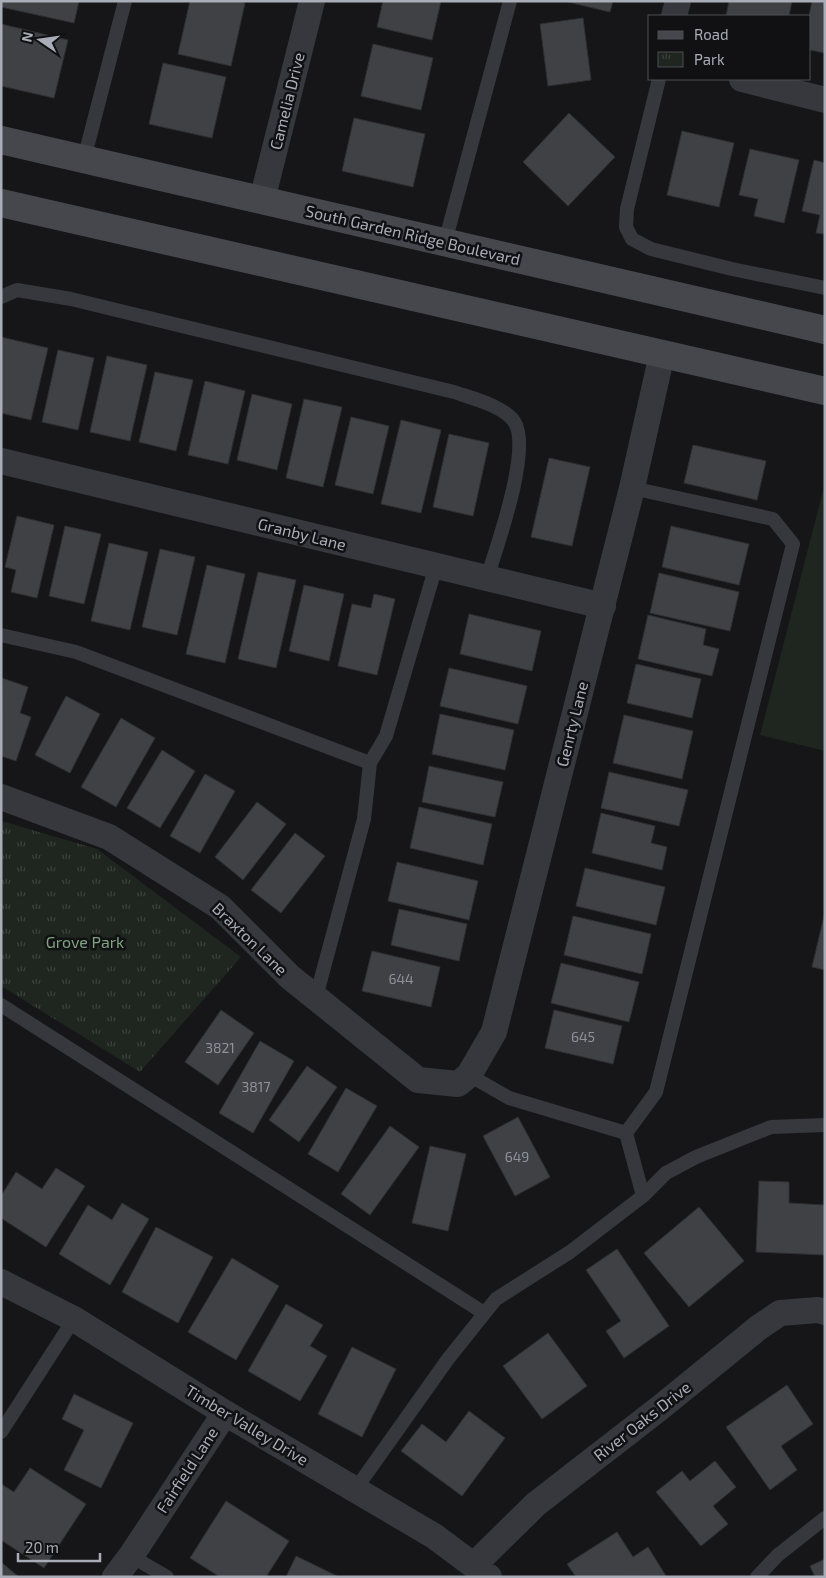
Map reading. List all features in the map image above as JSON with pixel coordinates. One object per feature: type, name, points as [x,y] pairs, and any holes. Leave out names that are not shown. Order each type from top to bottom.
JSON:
[{"type":"main road","name":"South Garden Ridge Boulevard","points":[[1,140],[825,330]]},
{"type":"main road","points":[[1,203],[825,391]]},
{"type":"street","name":"Camelia Drive","points":[[262,200],[312,1]]},
{"type":"street","points":[[674,15],[678,1]]},
{"type":"street","points":[[746,80],[825,100]]},
{"type":"street","name":"Genrty Lane","points":[[464,1079],[494,1032],[632,488],[662,354]]},
{"type":"street","name":"Granby Lane","points":[[1,461],[602,606]]},
{"type":"street","name":"Braxton Lane","points":[[1,797],[109,837],[220,907],[290,978],[418,1080],[464,1079]]},
{"type":"street","name":"Timber Valley Drive","points":[[1,1282],[74,1319],[225,1413],[434,1536],[482,1571]]},
{"type":"street","name":"River Oaks Drive","points":[[482,1571],[536,1504],[758,1328],[780,1313],[818,1310],[825,1312]]},
{"type":"street","name":"Fairfield Lane","points":[[115,1577],[131,1556],[225,1413]]},
{"type":"lane","points":[[84,159],[124,1]]},
{"type":"lane","points":[[445,242],[510,1]]},
{"type":"lane","points":[[659,80],[628,209],[626,227],[632,239],[651,248],[732,269],[825,288]]},
{"type":"lane","points":[[1,297],[17,290],[71,299],[454,392],[503,411],[515,423],[520,458],[499,542],[487,578]]},
{"type":"lane","points":[[626,1133],[656,1092],[793,544],[773,519],[632,488]]},
{"type":"lane","points":[[316,997],[364,819],[370,763],[386,736],[436,566]]},
{"type":"lane","points":[[1,635],[76,652],[370,763]]},
{"type":"lane","points":[[1,1005],[484,1313]]},
{"type":"lane","points":[[464,1079],[509,1098],[626,1133]]},
{"type":"lane","points":[[356,1490],[448,1359],[496,1299],[570,1252],[643,1196],[666,1173],[696,1157],[771,1127],[825,1125]]},
{"type":"lane","points":[[626,1133],[643,1196]]},
{"type":"lane","points":[[1,1432],[74,1319]]},
{"type":"lane","points":[[757,1577],[778,1555],[825,1518]]},
{"type":"lane","points":[[131,1556],[167,1577]]},
{"type":"green space","points":[[825,483],[825,751],[760,735]]},
{"type":"green space","name":"Grove Park","points":[[1,821],[97,849],[241,957],[140,1072],[1,986]]},
{"type":"building","points":[[1,1],[79,1],[74,23],[1,7]]},
{"type":"building","points":[[190,1],[238,1],[245,3],[231,66],[178,54]]},
{"type":"building","points":[[383,1],[441,1],[432,40],[377,27]]},
{"type":"building","points":[[564,1],[613,1],[610,12]]},
{"type":"building","points":[[729,1],[792,1],[789,15],[726,15]]},
{"type":"building","points":[[812,1],[825,1],[825,53],[811,50],[811,15],[809,15]]},
{"type":"building","points":[[583,18],[591,80],[548,86],[540,24]]},
{"type":"building","points":[[1,24],[68,40],[54,98],[1,86]]},
{"type":"building","points":[[373,44],[433,58],[421,110],[361,96]]},
{"type":"building","points":[[163,63],[226,77],[212,138],[149,124]]},
{"type":"building","points":[[569,113],[615,157],[568,206],[523,162]]},
{"type":"building","points":[[354,118],[425,134],[413,187],[342,171]]},
{"type":"building","points":[[682,131],[734,143],[719,207],[667,195]]},
{"type":"building","points":[[750,149],[799,160],[784,223],[754,216],[758,199],[739,195]]},
{"type":"building","points":[[814,160],[825,163],[825,234],[816,233],[820,215],[802,211]]},
{"type":"building","points":[[1,337],[48,348],[31,420],[1,413]]},
{"type":"building","points":[[58,350],[94,358],[78,430],[42,422]]},
{"type":"building","points":[[107,356],[147,365],[130,441],[90,432]]},
{"type":"building","points":[[155,372],[193,380],[176,451],[139,442]]},
{"type":"building","points":[[205,381],[245,391],[228,464],[188,455]]},
{"type":"building","points":[[252,394],[292,404],[277,470],[237,460]]},
{"type":"building","points":[[304,399],[342,407],[323,487],[286,478]]},
{"type":"building","points":[[351,417],[389,426],[373,494],[335,485]]},
{"type":"building","points":[[401,420],[441,430],[421,513],[381,504]]},
{"type":"building","points":[[449,434],[489,443],[473,516],[433,507]]},
{"type":"building","points":[[693,445],[766,461],[757,500],[684,483]]},
{"type":"building","points":[[549,458],[590,467],[572,546],[531,537]]},
{"type":"building","points":[[17,516],[54,525],[37,598],[11,592],[16,570],[5,567]]},
{"type":"building","points":[[65,526],[101,534],[84,604],[49,596]]},
{"type":"building","points":[[671,526],[749,544],[739,585],[662,567]]},
{"type":"building","points":[[109,543],[148,552],[130,630],[91,621]]},
{"type":"building","points":[[160,549],[195,557],[177,635],[142,627]]},
{"type":"building","points":[[207,565],[245,574],[225,663],[186,654]]},
{"type":"building","points":[[258,572],[296,580],[276,668],[238,659]]},
{"type":"building","points":[[659,573],[739,592],[730,631],[650,613]]},
{"type":"building","points":[[304,585],[344,594],[329,661],[289,651]]},
{"type":"building","points":[[374,594],[395,599],[377,675],[338,666],[352,604],[371,608]]},
{"type":"building","points":[[469,614],[541,631],[532,671],[460,654]]},
{"type":"building","points":[[648,615],[706,629],[703,645],[719,649],[712,676],[638,659]]},
{"type":"building","points":[[636,664],[701,679],[692,718],[627,703]]},
{"type":"building","points":[[449,668],[527,686],[518,724],[440,706]]},
{"type":"building","points":[[2,678],[28,687],[20,713],[31,717],[16,761],[1,756]]},
{"type":"building","points":[[66,696],[100,714],[70,773],[35,755]]},
{"type":"building","points":[[440,714],[514,730],[505,770],[432,754]]},
{"type":"building","points":[[624,715],[693,731],[682,779],[613,763]]},
{"type":"building","points":[[121,718],[155,738],[116,807],[81,787]]},
{"type":"building","points":[[162,750],[195,771],[160,828],[127,808]]},
{"type":"building","points":[[429,766],[503,782],[495,817],[422,802]]},
{"type":"building","points":[[609,772],[688,790],[679,826],[601,808]]},
{"type":"building","points":[[205,774],[235,791],[200,853],[170,836]]},
{"type":"building","points":[[257,802],[286,824],[243,880],[215,857]]},
{"type":"building","points":[[419,807],[492,824],[483,865],[410,848]]},
{"type":"building","points":[[601,813],[655,826],[651,843],[667,847],[662,870],[592,853]]},
{"type":"building","points":[[295,833],[325,856],[281,913],[251,890]]},
{"type":"building","points":[[397,862],[478,881],[469,920],[388,901]]},
{"type":"building","points":[[585,868],[665,887],[656,925],[576,906]]},
{"type":"building","points":[[399,909],[467,924],[459,961],[391,945]]},
{"type":"building","points":[[825,912],[825,970],[812,967]]},
{"type":"building","points":[[573,916],[651,934],[642,974],[564,955]]},
{"type":"building","points":[[372,951],[440,967],[431,1007],[362,991]]},
{"type":"building","points":[[561,963],[639,982],[629,1022],[551,1003]]},
{"type":"building","points":[[221,1010],[254,1033],[218,1085],[185,1062]]},
{"type":"building","points":[[554,1010],[622,1026],[613,1064],[545,1048]]},
{"type":"building","points":[[260,1041],[294,1061],[253,1133],[219,1113]]},
{"type":"building","points":[[307,1066],[337,1087],[299,1142],[269,1120]]},
{"type":"building","points":[[346,1088],[377,1106],[338,1172],[308,1154]]},
{"type":"building","points":[[518,1117],[550,1177],[515,1196],[483,1136]]},
{"type":"building","points":[[390,1126],[419,1147],[370,1215],[341,1194]]},
{"type":"building","points":[[430,1146],[466,1154],[448,1231],[412,1223]]},
{"type":"building","points":[[56,1168],[85,1186],[46,1247],[1,1218],[1,1196],[16,1172],[42,1189]]},
{"type":"building","points":[[759,1181],[789,1182],[789,1203],[825,1205],[825,1255],[756,1252]]},
{"type":"building","points":[[122,1203],[149,1219],[110,1285],[59,1254],[88,1205],[112,1220]]},
{"type":"building","points":[[699,1207],[744,1261],[689,1307],[644,1253]]},
{"type":"building","points":[[156,1227],[213,1257],[178,1323],[122,1292]]},
{"type":"building","points":[[617,1249],[669,1326],[624,1358],[606,1331],[621,1321],[586,1270]]},
{"type":"building","points":[[232,1258],[279,1286],[236,1360],[188,1332]]},
{"type":"building","points":[[286,1304],[323,1325],[310,1346],[327,1356],[300,1401],[248,1371]]},
{"type":"building","points":[[548,1333],[587,1386],[542,1419],[503,1366]]},
{"type":"building","points":[[352,1347],[396,1369],[362,1437],[318,1414]]},
{"type":"building","points":[[787,1385],[813,1424],[781,1446],[797,1470],[770,1490],[726,1427]]},
{"type":"building","points":[[74,1394],[133,1423],[101,1488],[64,1470],[84,1430],[62,1419]]},
{"type":"building","points":[[469,1411],[505,1438],[462,1496],[401,1451],[422,1424],[446,1442]]},
{"type":"building","points":[[715,1461],[736,1487],[713,1506],[728,1524],[701,1546],[656,1492],[682,1471],[690,1481]]},
{"type":"building","points":[[30,1468],[86,1504],[44,1568],[1,1540],[1,1484],[14,1492]]},
{"type":"building","points":[[226,1501],[289,1541],[266,1577],[220,1577],[190,1558]]},
{"type":"building","points":[[617,1532],[633,1557],[648,1547],[666,1576],[576,1577],[567,1564]]},
{"type":"building","points":[[296,1556],[339,1577],[286,1577]]},
{"type":"building","points":[[825,1559],[825,1577],[815,1577],[810,1566]]},
{"type":"building","points":[[1,1562],[19,1577],[1,1577]]}]
